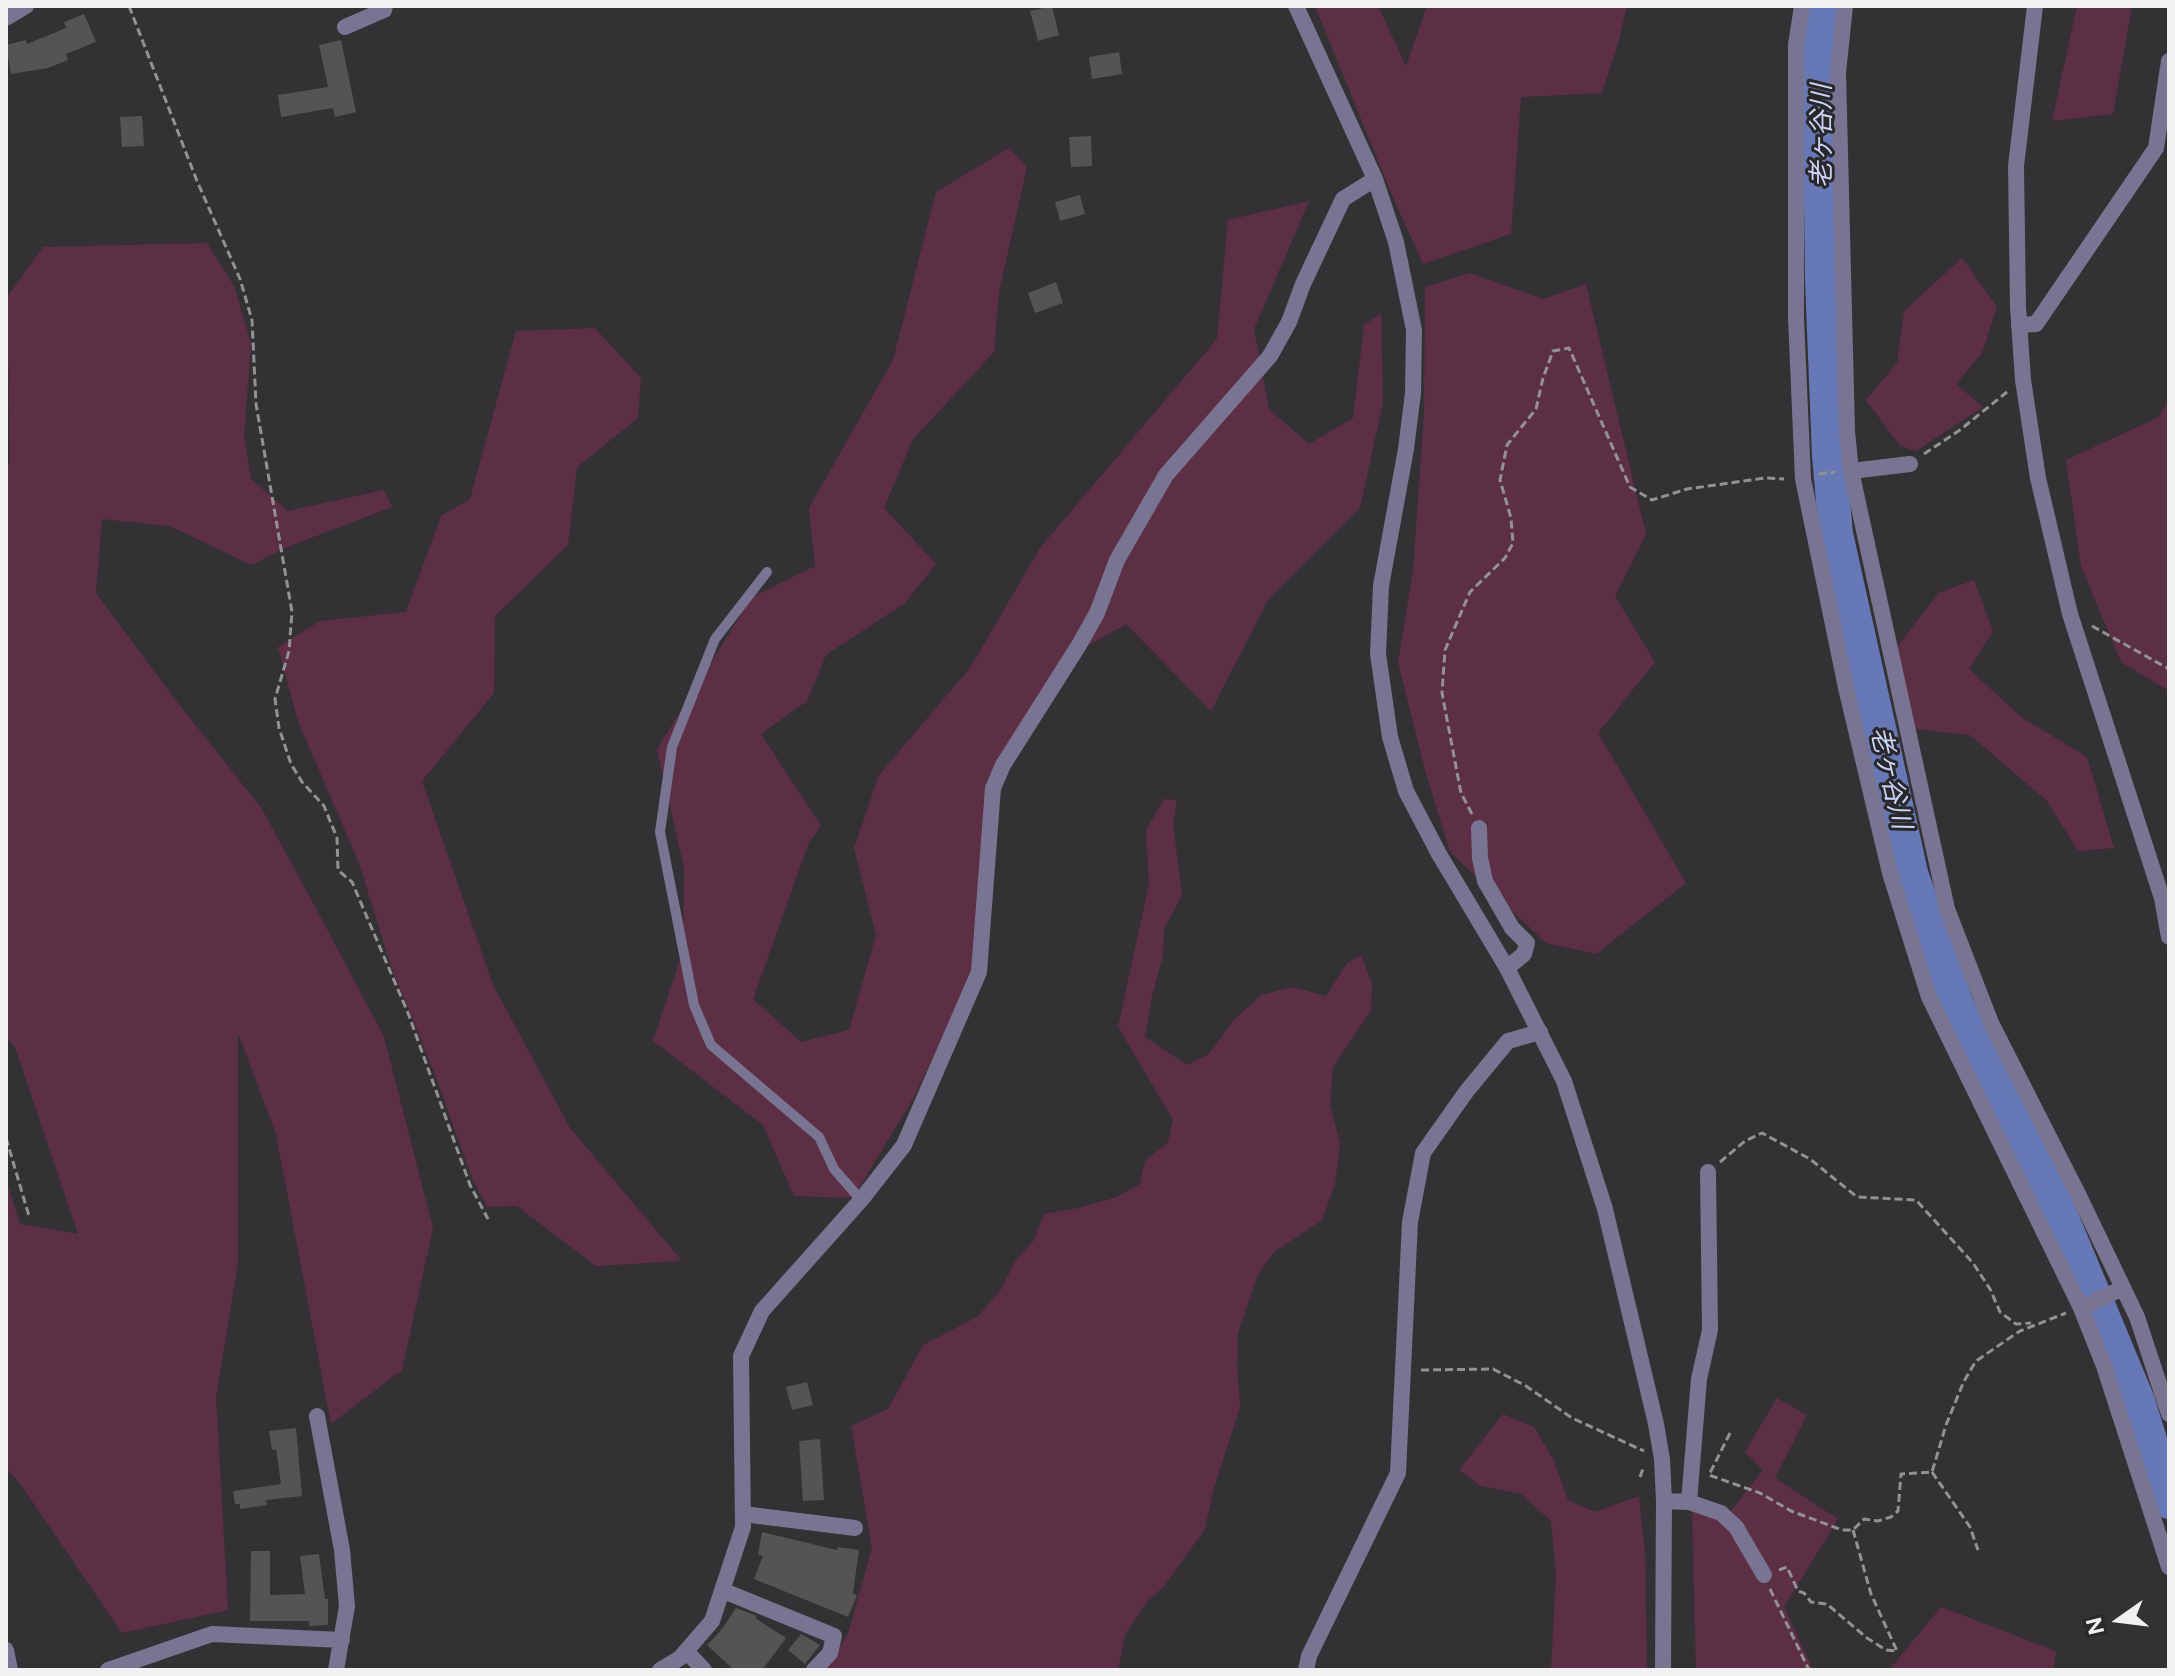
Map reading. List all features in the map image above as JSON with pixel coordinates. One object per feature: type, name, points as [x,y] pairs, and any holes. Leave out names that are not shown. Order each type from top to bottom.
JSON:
[{"type":"street","points":[[6,18],[26,6]]},
{"type":"street","points":[[345,27],[384,10],[385,6]]},
{"type":"street","points":[[1296,6],[1375,179],[1396,242],[1414,330],[1413,393],[1408,435],[1381,586],[1378,654],[1390,737],[1406,791],[1439,854],[1507,968],[1564,1081],[1605,1209],[1656,1424],[1664,1501],[1663,1670]]},
{"type":"street","points":[[1802,6],[1796,45],[1796,318],[1803,479],[1846,688],[1890,873],[1929,997],[2081,1308],[2104,1366],[2169,1567]]},
{"type":"street","points":[[1845,6],[1838,73],[1847,431],[1851,471],[1947,909],[1991,1023],[2137,1317],[2169,1414]]},
{"type":"street","points":[[2035,6],[2016,166],[2023,380],[2038,478],[2070,614],[2162,898],[2169,937]]},
{"type":"street","points":[[2019,325],[2036,324],[2156,148],[2169,61]]},
{"type":"street","points":[[660,1670],[680,1658],[712,1621],[743,1527],[741,1356],[762,1311],[861,1200],[904,1145],[979,972],[993,788],[1003,765],[1097,613],[1117,560],[1166,475],[1270,356],[1289,322],[1303,284],[1343,199],[1375,179]]},
{"type":"street","points":[[1851,471],[1910,464]]},
{"type":"street","points":[[1479,828],[1485,881],[1512,928],[1527,943],[1524,954],[1507,968]]},
{"type":"street","points":[[1306,1670],[1309,1656],[1398,1473],[1410,1222],[1423,1153],[1466,1092],[1508,1041],[1540,1032]]},
{"type":"street","points":[[1689,1502],[1699,1379],[1710,1330],[1708,1172]]},
{"type":"street","points":[[2081,1308],[2123,1288]]},
{"type":"street","points":[[317,1416],[342,1550],[347,1606],[336,1670]]},
{"type":"street","points":[[1664,1501],[1689,1502],[1721,1513],[1736,1527],[1764,1575]]},
{"type":"street","points":[[743,1514],[855,1528]]},
{"type":"street","points":[[724,1591],[834,1636],[830,1653],[814,1670]]},
{"type":"street","points":[[108,1670],[212,1634],[342,1640]]},
{"type":"street","points":[[6,1650],[10,1670]]},
{"type":"street","points":[[686,1651],[704,1670]]},
{"type":"lane","points":[[767,572],[715,639],[672,747],[660,832],[694,1005],[711,1045],[819,1137],[834,1169],[861,1200]]},
{"type":"path","points":[[129,6],[197,181],[240,279],[252,320],[256,404],[292,612],[289,651],[275,699],[279,728],[291,764],[302,782],[324,806],[337,838],[338,870],[352,882],[408,1013],[470,1185],[488,1219]]},
{"type":"path","points":[[1479,828],[1461,793],[1442,693],[1445,650],[1470,592],[1505,558],[1513,543],[1511,518],[1500,480],[1507,445],[1536,409],[1553,351],[1569,348],[1630,487],[1652,500],[1687,489],[1718,484],[1765,478],[1803,479]]},
{"type":"path","points":[[1910,464],[1960,430],[2023,380]]},
{"type":"path","points":[[2070,614],[2169,669]]},
{"type":"path","points":[[1708,1172],[1745,1141],[1762,1133],[1810,1159],[1857,1197],[1916,1200],[1973,1263],[2000,1312],[2016,1324],[2035,1323]]},
{"type":"path","points":[[6,1138],[29,1216]]},
{"type":"path","points":[[1932,1472],[1946,1425],[1976,1361],[2035,1323],[2081,1308]]},
{"type":"path","points":[[1405,1371],[1493,1369],[1526,1386],[1572,1418],[1650,1453]]},
{"type":"path","points":[[1730,1433],[1709,1475],[1760,1493],[1791,1511],[1842,1530],[1853,1530],[1864,1519],[1878,1521],[1891,1517],[1898,1511],[1901,1474],[1932,1472]]},
{"type":"path","points":[[1640,1477],[1645,1465]]},
{"type":"path","points":[[1932,1472],[1970,1527],[1978,1550]]},
{"type":"path","points":[[1809,1670],[1764,1575],[1787,1567],[1798,1591],[1811,1602],[1827,1604],[1867,1638],[1886,1650],[1897,1651],[1871,1594],[1853,1530]]},
{"type":"shaded area","points":[[1315,6],[1378,6],[1406,66],[1427,6],[1627,6],[1602,93],[1521,97],[1511,234],[1423,264]]},
{"type":"shaded area","points":[[2077,6],[2132,6],[2113,114],[2052,121]]},
{"type":"shaded area","points":[[1009,148],[1027,167],[999,292],[994,352],[913,439],[884,508],[936,564],[905,603],[826,655],[807,701],[761,734],[821,826],[809,842],[753,999],[801,1042],[849,1030],[876,935],[854,848],[879,775],[970,668],[1040,548],[1217,339],[1228,220],[1309,201],[1254,329],[1269,409],[1309,444],[1353,418],[1364,325],[1381,313],[1383,402],[1360,508],[1268,600],[1211,711],[1126,624],[1077,652],[986,780],[975,970],[913,1099],[853,1198],[794,1196],[763,1125],[653,1041],[683,951],[684,868],[657,749],[752,597],[815,566],[809,508],[893,360],[936,192]]},
{"type":"shaded area","points":[[207,243],[234,286],[251,343],[244,437],[251,479],[288,511],[384,490],[392,507],[290,546],[251,565],[170,526],[102,519],[96,593],[262,809],[319,914],[384,1037],[433,1228],[402,1370],[331,1424],[276,1134],[238,1033],[238,1262],[216,1397],[228,1610],[122,1633],[19,1482],[6,1468],[6,1180],[20,1224],[78,1234],[15,1047],[6,1037],[6,466],[10,463],[7,297],[43,247]]},
{"type":"shaded area","points":[[1962,258],[1997,307],[1982,353],[1956,384],[1983,407],[1916,451],[1900,446],[1866,400],[1897,363],[1904,311]]},
{"type":"shaded area","points":[[1470,273],[1543,299],[1586,284],[1646,534],[1615,596],[1655,662],[1598,733],[1686,883],[1596,954],[1546,943],[1450,852],[1425,770],[1398,662],[1413,571],[1424,414],[1425,287]]},
{"type":"shaded area","points":[[595,328],[641,378],[638,418],[577,467],[568,545],[495,616],[494,693],[422,781],[493,985],[570,1128],[682,1261],[596,1266],[517,1206],[487,1207],[472,1178],[391,966],[359,863],[298,721],[278,647],[320,621],[406,612],[441,516],[470,499],[516,331]]},
{"type":"shaded area","points":[[2169,398],[2169,691],[2121,662],[2081,566],[2066,460],[2159,417]]},
{"type":"shaded area","points":[[1974,580],[1993,631],[1969,669],[2021,717],[2087,757],[2114,848],[2078,851],[2047,801],[1970,735],[1915,729],[1896,648],[1939,593]]},
{"type":"shaded area","points":[[1164,799],[1177,800],[1173,824],[1182,895],[1164,929],[1163,956],[1145,1037],[1187,1065],[1209,1054],[1233,1021],[1261,995],[1293,987],[1326,996],[1347,963],[1361,955],[1372,983],[1371,1010],[1333,1067],[1330,1105],[1340,1143],[1335,1184],[1322,1220],[1274,1252],[1258,1274],[1238,1333],[1240,1407],[1213,1491],[1205,1529],[1165,1585],[1145,1604],[1125,1635],[1118,1670],[823,1670],[848,1634],[872,1548],[851,1426],[888,1409],[923,1345],[977,1317],[1000,1291],[1016,1260],[1034,1240],[1044,1214],[1117,1197],[1140,1184],[1145,1161],[1168,1142],[1173,1120],[1118,1027],[1149,884],[1146,830]]},
{"type":"shaded area","points":[[1777,1398],[1807,1415],[1775,1478],[1838,1519],[1784,1607],[1813,1670],[1696,1670],[1692,1507],[1723,1521],[1763,1470],[1745,1452]]},
{"type":"shaded area","points":[[1503,1414],[1534,1427],[1553,1459],[1568,1500],[1595,1512],[1639,1496],[1645,1553],[1647,1670],[1551,1670],[1556,1575],[1551,1521],[1521,1494],[1481,1486],[1459,1470]]},
{"type":"shaded area","points":[[1941,1607],[2056,1651],[2053,1670],[1889,1670]]},
{"type":"building","points":[[1052,6],[1059,35],[1038,41],[1030,11]]},
{"type":"building","points":[[84,14],[96,42],[66,54],[68,60],[48,68],[11,74],[6,45],[26,40],[27,44],[66,28],[64,22]]},
{"type":"building","points":[[341,40],[356,112],[335,117],[333,108],[281,117],[278,95],[328,87],[319,45]]},
{"type":"building","points":[[1119,52],[1122,74],[1092,79],[1089,57]]},
{"type":"building","points":[[142,116],[144,146],[122,147],[120,117]]},
{"type":"building","points":[[1091,136],[1092,166],[1071,167],[1069,137]]},
{"type":"building","points":[[1080,195],[1085,214],[1060,221],[1055,202]]},
{"type":"building","points":[[1056,282],[1063,303],[1035,313],[1028,293]]},
{"type":"building","points":[[807,1382],[813,1405],[792,1410],[786,1387]]},
{"type":"building","points":[[296,1428],[302,1496],[266,1500],[267,1505],[240,1509],[240,1504],[235,1504],[233,1491],[281,1484],[276,1449],[272,1450],[269,1431]]},
{"type":"building","points":[[820,1439],[824,1500],[803,1501],[799,1441]]},
{"type":"building","points":[[762,1532],[837,1550],[838,1547],[859,1550],[853,1593],[857,1595],[848,1617],[754,1579],[763,1556],[758,1555]]},
{"type":"building","points":[[251,1551],[270,1551],[270,1595],[305,1594],[300,1556],[319,1554],[325,1599],[328,1599],[328,1625],[309,1626],[309,1621],[250,1621]]},
{"type":"building","points":[[736,1608],[757,1616],[755,1618],[786,1638],[762,1670],[734,1670],[707,1645]]},
{"type":"building","points":[[801,1634],[820,1645],[805,1664],[788,1650]]},
{"type":"waterway","name":"老ヶ谷川","points":[[1823,6],[1819,57],[1822,280],[1829,456],[1836,534],[1911,873],[1957,1005],[2054,1199],[2138,1401],[2169,1502]]}]
